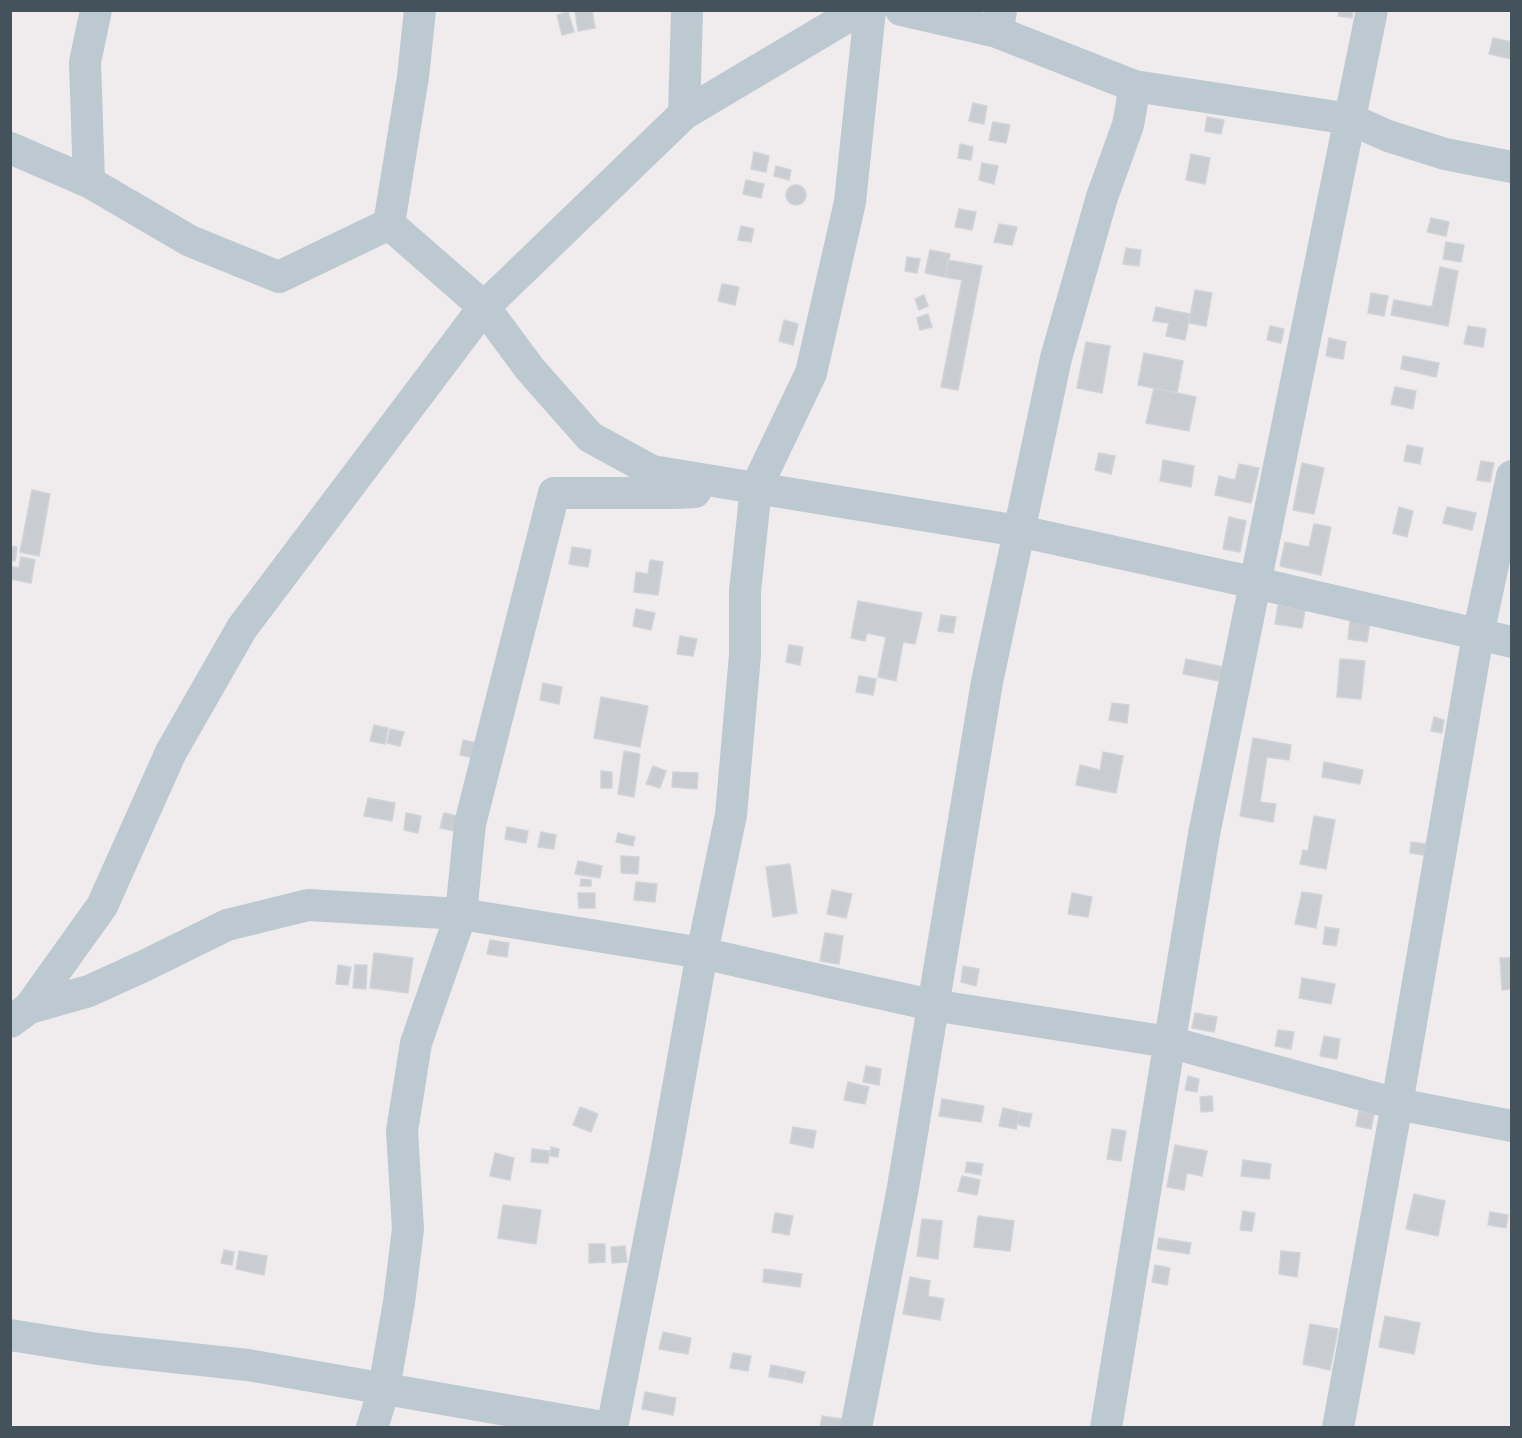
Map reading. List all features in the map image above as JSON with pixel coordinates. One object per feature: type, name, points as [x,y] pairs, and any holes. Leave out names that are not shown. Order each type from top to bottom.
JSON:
[{"type":"street","points":[[89,182],[85,62],[96,10]]},
{"type":"street","points":[[389,224],[413,77],[420,10]]},
{"type":"street","points":[[684,114],[687,10]]},
{"type":"street","points":[[20,1015],[102,906],[171,752],[242,628],[484,307],[684,114],[859,10]]},
{"type":"street","points":[[10,1335],[98,1349],[248,1365],[611,1428],[665,1161],[702,952],[731,814],[746,655],[744,591],[756,488],[811,373],[850,202],[870,10]]},
{"type":"street","points":[[901,10],[999,21],[1134,86],[1350,119],[1388,136],[1445,154],[1512,166]]},
{"type":"street","points":[[1106,1428],[1204,834],[1372,10]]},
{"type":"street","points":[[856,1428],[902,1193],[987,682],[1056,358],[1102,197],[1128,124],[1134,86]]},
{"type":"street","points":[[10,148],[89,182],[190,241],[279,277],[389,224]]},
{"type":"street","points":[[389,224],[484,307],[530,369],[590,437],[652,471],[1019,531],[1512,642]]},
{"type":"street","points":[[1338,1428],[1478,635],[1512,476]]},
{"type":"street","points":[[372,1428],[384,1389],[399,1302],[408,1229],[402,1131],[416,1043],[461,914],[470,824],[554,493],[675,493],[756,488]]},
{"type":"street","points":[[20,1015],[89,991],[227,926],[308,905],[461,914],[702,952],[932,1005],[1169,1042],[1397,1104],[1512,1126]]},
{"type":"building","points":[[592,10],[595,28],[578,31],[575,11]]},
{"type":"building","points":[[1339,10],[1353,10],[1352,18],[1338,16]]},
{"type":"building","points":[[568,12],[574,32],[562,35],[557,15]]},
{"type":"building","points":[[1493,38],[1512,42],[1512,59],[1489,54]]},
{"type":"building","points":[[973,103],[987,106],[984,124],[969,121]]},
{"type":"building","points":[[1207,117],[1224,120],[1221,134],[1205,131]]},
{"type":"building","points":[[993,122],[1010,125],[1006,143],[989,140]]},
{"type":"building","points":[[960,144],[973,147],[971,160],[958,158]]},
{"type":"building","points":[[754,152],[769,156],[766,172],[751,169]]},
{"type":"building","points":[[1191,154],[1210,158],[1205,184],[1186,180]]},
{"type":"building","points":[[982,163],[998,166],[994,184],[979,180]]},
{"type":"building","points":[[776,166],[791,170],[789,180],[774,176]]},
{"type":"building","points":[[746,180],[764,184],[761,198],[743,194]]},
{"type":"building","points":[[796,185],[803,188],[806,195],[803,202],[796,205],[789,202],[786,195],[789,188]]},
{"type":"building","points":[[959,209],[976,212],[972,230],[955,227]]},
{"type":"building","points":[[1431,218],[1449,222],[1446,236],[1427,232]]},
{"type":"building","points":[[999,224],[1017,227],[1012,245],[994,242]]},
{"type":"building","points":[[741,226],[754,229],[751,242],[738,240]]},
{"type":"building","points":[[1446,242],[1464,245],[1461,262],[1443,259]]},
{"type":"building","points":[[1126,248],[1141,250],[1139,266],[1123,264]]},
{"type":"building","points":[[930,250],[950,254],[945,277],[925,273]]},
{"type":"building","points":[[907,257],[920,259],[917,273],[905,271]]},
{"type":"building","points":[[948,260],[982,266],[958,390],[941,387],[962,280],[945,277]]},
{"type":"building","points":[[1440,267],[1458,271],[1448,326],[1391,315],[1394,300],[1432,307]]},
{"type":"building","points":[[722,284],[739,287],[735,305],[718,301]]},
{"type":"building","points":[[1195,290],[1212,293],[1206,326],[1189,323]]},
{"type":"building","points":[[1371,293],[1388,296],[1384,316],[1368,313]]},
{"type":"building","points":[[924,295],[928,306],[919,310],[915,299]]},
{"type":"building","points":[[1156,307],[1190,314],[1185,340],[1166,336],[1169,323],[1153,321]]},
{"type":"building","points":[[928,314],[932,327],[920,330],[917,318]]},
{"type":"building","points":[[784,320],[798,324],[793,345],[779,341]]},
{"type":"building","points":[[1270,326],[1284,329],[1281,343],[1267,340]]},
{"type":"building","points":[[1468,326],[1486,329],[1483,347],[1464,344]]},
{"type":"building","points":[[1329,338],[1346,342],[1343,359],[1326,356]]},
{"type":"building","points":[[1086,342],[1110,346],[1102,393],[1077,388]]},
{"type":"building","points":[[1144,353],[1183,361],[1177,393],[1138,385]]},
{"type":"building","points":[[1403,356],[1439,363],[1436,377],[1401,369]]},
{"type":"building","points":[[1395,387],[1416,391],[1413,409],[1391,404]]},
{"type":"building","points":[[1154,388],[1196,397],[1189,431],[1146,423]]},
{"type":"building","points":[[1407,445],[1423,448],[1420,464],[1404,461]]},
{"type":"building","points":[[1099,453],[1115,456],[1111,474],[1095,470]]},
{"type":"building","points":[[1163,460],[1194,466],[1191,487],[1160,481]]},
{"type":"building","points":[[1481,461],[1494,463],[1490,482],[1477,480]]},
{"type":"building","points":[[1302,463],[1324,468],[1314,514],[1293,510]]},
{"type":"building","points":[[1239,464],[1259,468],[1251,503],[1215,495],[1219,476],[1235,480]]},
{"type":"building","points":[[32,490],[50,494],[39,556],[20,552]]},
{"type":"building","points":[[1399,507],[1413,511],[1407,537],[1393,533]]},
{"type":"building","points":[[1447,507],[1476,513],[1472,530],[1443,523]]},
{"type":"building","points":[[1229,517],[1246,521],[1240,552],[1223,549]]},
{"type":"building","points":[[1314,524],[1331,527],[1321,575],[1280,566],[1285,542],[1309,547]]},
{"type":"building","points":[[10,546],[17,547],[15,561],[10,561]]},
{"type":"building","points":[[572,547],[591,550],[588,567],[569,564]]},
{"type":"building","points":[[21,557],[35,560],[31,583],[10,579],[10,566],[19,568]]},
{"type":"building","points":[[650,560],[663,562],[658,595],[634,592],[636,572],[648,574]]},
{"type":"building","points":[[858,601],[922,613],[915,644],[903,642],[896,681],[878,677],[886,637],[867,633],[865,641],[851,638]]},
{"type":"building","points":[[1278,605],[1305,610],[1302,628],[1275,624]]},
{"type":"building","points":[[636,609],[655,613],[651,630],[633,626]]},
{"type":"building","points":[[941,615],[956,617],[953,633],[938,631]]},
{"type":"building","points":[[1350,620],[1370,623],[1367,642],[1348,639]]},
{"type":"building","points":[[680,636],[697,639],[693,656],[677,654]]},
{"type":"building","points":[[789,645],[803,647],[800,665],[786,662]]},
{"type":"building","points":[[1186,659],[1223,667],[1219,681],[1183,674]]},
{"type":"building","points":[[1340,659],[1365,661],[1361,699],[1337,697]]},
{"type":"building","points":[[859,676],[876,679],[873,695],[856,692]]},
{"type":"building","points":[[543,683],[562,687],[559,704],[540,700]]},
{"type":"building","points":[[601,697],[648,706],[640,747],[594,738]]},
{"type":"building","points":[[1112,703],[1129,705],[1127,723],[1109,720]]},
{"type":"building","points":[[1434,717],[1444,720],[1442,733],[1431,731]]},
{"type":"building","points":[[374,725],[388,728],[385,744],[370,741]]},
{"type":"building","points":[[390,729],[404,732],[400,746],[387,743]]},
{"type":"building","points":[[1253,738],[1291,745],[1289,760],[1267,757],[1260,802],[1276,804],[1273,822],[1240,816]]},
{"type":"building","points":[[463,740],[477,743],[474,758],[460,755]]},
{"type":"building","points":[[624,751],[640,754],[634,797],[618,794]]},
{"type":"building","points":[[1103,752],[1123,756],[1116,793],[1076,785],[1080,765],[1100,770]]},
{"type":"building","points":[[1324,762],[1363,770],[1360,784],[1322,777]]},
{"type":"building","points":[[653,766],[666,771],[660,788],[646,784]]},
{"type":"building","points":[[601,771],[612,772],[612,788],[601,788]]},
{"type":"building","points":[[673,772],[698,773],[697,789],[672,787]]},
{"type":"building","points":[[368,798],[395,803],[392,821],[364,816]]},
{"type":"building","points":[[406,813],[421,816],[418,833],[404,830]]},
{"type":"building","points":[[444,813],[458,816],[455,831],[440,828]]},
{"type":"building","points":[[1314,816],[1335,820],[1326,869],[1300,864],[1303,850],[1308,851]]},
{"type":"building","points":[[507,827],[528,831],[526,843],[505,839]]},
{"type":"building","points":[[541,832],[556,835],[554,849],[538,847]]},
{"type":"building","points":[[618,833],[635,837],[633,846],[616,842]]},
{"type":"building","points":[[1411,842],[1426,844],[1424,855],[1410,853]]},
{"type":"building","points":[[621,856],[639,857],[638,874],[621,873]]},
{"type":"building","points":[[578,861],[602,866],[600,878],[575,874]]},
{"type":"building","points":[[790,864],[797,913],[773,917],[766,867]]},
{"type":"building","points":[[581,879],[591,880],[591,886],[580,886]]},
{"type":"building","points":[[636,882],[657,884],[655,902],[634,900]]},
{"type":"building","points":[[832,890],[852,894],[846,918],[827,914]]},
{"type":"building","points":[[1302,892],[1322,895],[1316,928],[1295,924]]},
{"type":"building","points":[[578,893],[595,893],[595,908],[579,908]]},
{"type":"building","points":[[1072,893],[1092,897],[1088,917],[1068,914]]},
{"type":"building","points":[[1325,927],[1339,929],[1336,946],[1323,944]]},
{"type":"building","points":[[825,933],[843,936],[839,964],[820,961]]},
{"type":"building","points":[[490,940],[509,943],[507,957],[487,954]]},
{"type":"building","points":[[374,953],[413,958],[408,993],[370,988]]},
{"type":"building","points":[[1500,958],[1512,958],[1512,989],[1502,990]]},
{"type":"building","points":[[338,965],[351,967],[348,985],[336,984]]},
{"type":"building","points":[[355,965],[367,965],[366,989],[353,988]]},
{"type":"building","points":[[963,966],[979,969],[976,986],[961,982]]},
{"type":"building","points":[[1302,978],[1335,984],[1331,1004],[1299,998]]},
{"type":"building","points":[[1195,1013],[1217,1017],[1214,1032],[1192,1028]]},
{"type":"building","points":[[1278,1030],[1294,1032],[1291,1049],[1275,1046]]},
{"type":"building","points":[[1324,1036],[1340,1039],[1337,1059],[1320,1056]]},
{"type":"building","points":[[866,1066],[881,1069],[879,1085],[863,1082]]},
{"type":"building","points":[[1188,1076],[1199,1079],[1197,1092],[1185,1090]]},
{"type":"building","points":[[848,1082],[869,1087],[865,1104],[844,1100]]},
{"type":"building","points":[[1212,1096],[1213,1111],[1201,1112],[1200,1097]]},
{"type":"building","points":[[942,1099],[984,1106],[981,1122],[939,1116]]},
{"type":"building","points":[[580,1107],[598,1114],[591,1132],[573,1125]]},
{"type":"building","points":[[1003,1108],[1020,1112],[1016,1129],[999,1126]]},
{"type":"building","points":[[1359,1111],[1374,1114],[1371,1129],[1356,1126]]},
{"type":"building","points":[[1020,1112],[1032,1114],[1029,1127],[1017,1124]]},
{"type":"building","points":[[793,1127],[816,1131],[813,1148],[790,1143]]},
{"type":"building","points":[[1112,1129],[1126,1131],[1121,1161],[1107,1159]]},
{"type":"building","points":[[1175,1145],[1207,1151],[1202,1176],[1187,1173],[1184,1190],[1167,1187]]},
{"type":"building","points":[[551,1147],[559,1149],[558,1157],[550,1156]]},
{"type":"building","points":[[532,1149],[549,1151],[548,1163],[531,1162]]},
{"type":"building","points":[[495,1153],[514,1158],[510,1180],[490,1176]]},
{"type":"building","points":[[1243,1160],[1271,1164],[1269,1179],[1241,1176]]},
{"type":"building","points":[[967,1162],[983,1164],[981,1175],[965,1172]]},
{"type":"building","points":[[962,1176],[980,1180],[977,1195],[958,1191]]},
{"type":"building","points":[[1414,1194],[1445,1201],[1438,1236],[1406,1229]]},
{"type":"building","points":[[503,1205],[541,1210],[536,1244],[498,1238]]},
{"type":"building","points":[[1243,1211],[1255,1213],[1252,1231],[1240,1230]]},
{"type":"building","points":[[1490,1212],[1508,1215],[1506,1228],[1488,1225]]},
{"type":"building","points":[[775,1213],[793,1216],[789,1235],[772,1232]]},
{"type":"building","points":[[978,1216],[1014,1221],[1010,1251],[974,1247]]},
{"type":"building","points":[[922,1219],[942,1221],[938,1259],[917,1256]]},
{"type":"building","points":[[1159,1238],[1191,1243],[1189,1254],[1157,1249]]},
{"type":"building","points":[[589,1244],[605,1244],[605,1262],[589,1263]]},
{"type":"building","points":[[625,1246],[627,1262],[612,1263],[611,1247]]},
{"type":"building","points":[[224,1250],[234,1252],[232,1265],[221,1263]]},
{"type":"building","points":[[239,1251],[267,1256],[264,1275],[236,1269]]},
{"type":"building","points":[[1281,1251],[1300,1253],[1297,1277],[1279,1274]]},
{"type":"building","points":[[1155,1265],[1170,1268],[1167,1285],[1152,1282]]},
{"type":"building","points":[[764,1269],[802,1274],[800,1287],[763,1282]]},
{"type":"building","points":[[910,1277],[930,1281],[928,1296],[944,1299],[940,1320],[903,1314]]},
{"type":"building","points":[[1385,1316],[1420,1323],[1414,1354],[1379,1347]]},
{"type":"building","points":[[1310,1324],[1338,1329],[1330,1370],[1303,1364]]},
{"type":"building","points":[[663,1332],[691,1338],[688,1354],[659,1349]]},
{"type":"building","points":[[733,1353],[751,1356],[748,1371],[730,1368]]},
{"type":"building","points":[[771,1365],[786,1368],[784,1379],[769,1377]]},
{"type":"building","points":[[786,1368],[805,1372],[802,1383],[784,1379]]},
{"type":"building","points":[[645,1392],[676,1398],[673,1415],[642,1409]]},
{"type":"building","points":[[822,1416],[842,1419],[840,1428],[820,1428]]}]
